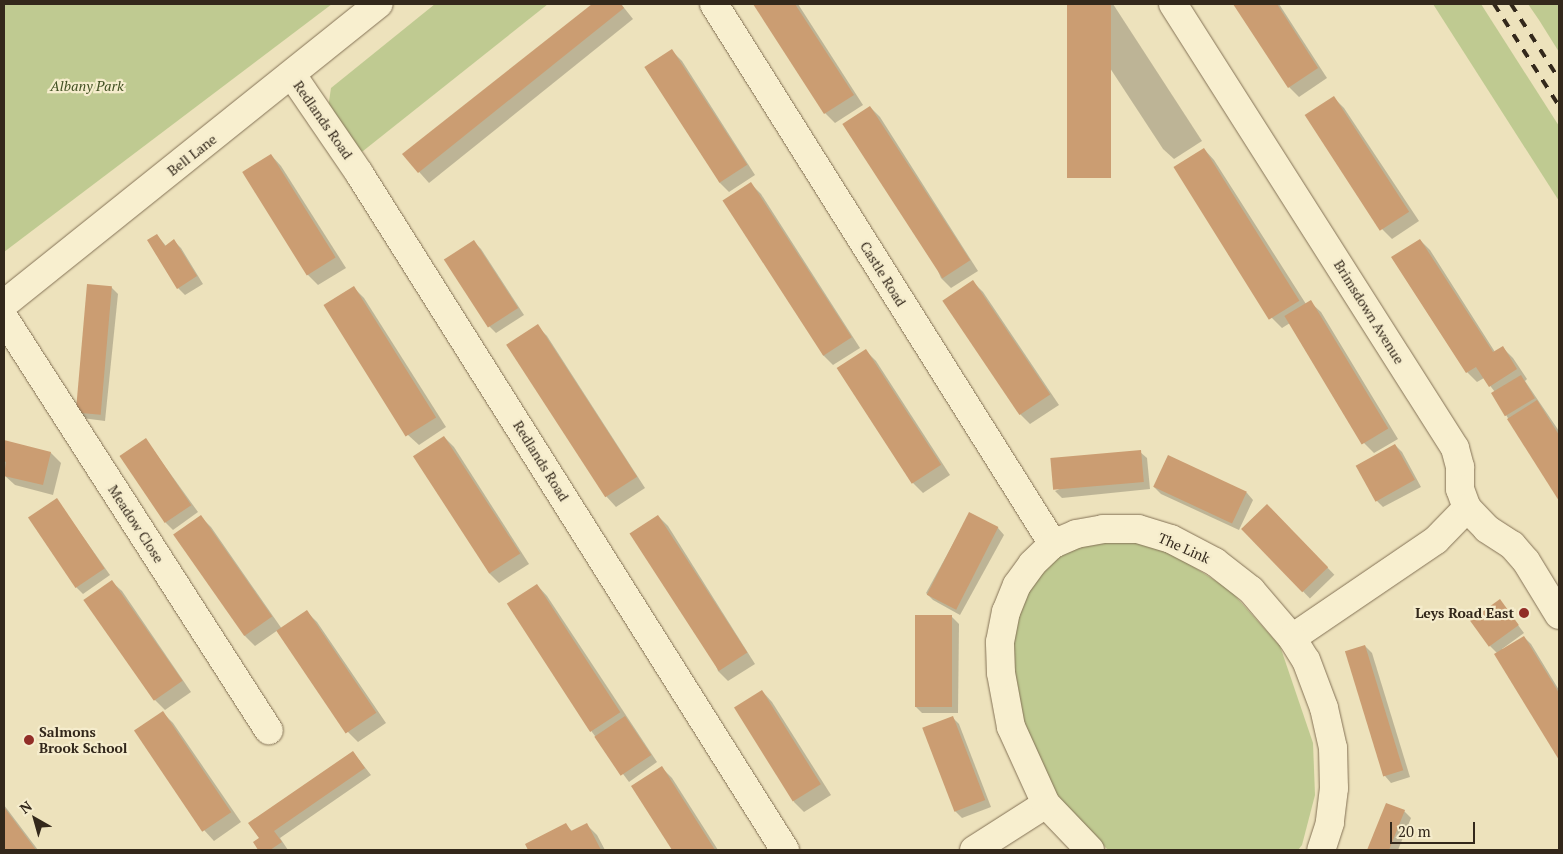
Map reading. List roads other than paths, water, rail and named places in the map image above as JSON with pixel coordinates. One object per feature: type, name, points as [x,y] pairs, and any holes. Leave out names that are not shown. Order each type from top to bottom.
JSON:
[{"type":"street","name":"Bell Lane","points":[[4,304],[292,76],[379,4]]},
{"type":"street","name":"Castle Road","points":[[714,4],[1053,544]]},
{"type":"street","name":"Brimsdown Avenue","points":[[1173,4],[1455,448],[1460,467],[1460,489],[1468,508],[1487,529],[1512,545],[1526,561],[1559,615]]},
{"type":"street","name":"Redlands Road","points":[[292,76],[359,173],[785,850]]},
{"type":"street","name":"Meadow Close","points":[[4,318],[269,730]]},
{"type":"street","points":[[1292,638],[1436,540],[1468,508]]},
{"type":"street","name":"The Link","points":[[1090,850],[1046,804],[1011,727],[1000,673],[1000,642],[1006,612],[1017,585],[1032,564],[1053,544],[1076,534],[1103,528],[1138,529],[1171,539],[1215,562],[1251,590],[1292,638],[1306,660],[1324,708],[1333,748],[1334,788],[1330,823],[1321,850]]},
{"type":"street","points":[[974,850],[1046,804]]},
{"type":"railway","points":[[1494,4],[1559,106]]},
{"type":"railway","points":[[1511,4],[1559,79]]},
{"type":"place","name":"Leys Road East","points":[[1524,613]]},
{"type":"place","name":"Salmons Brook School","points":[[29,740]]},
{"type":"park label","name":"Albany Park","points":[[87,86]]}]
